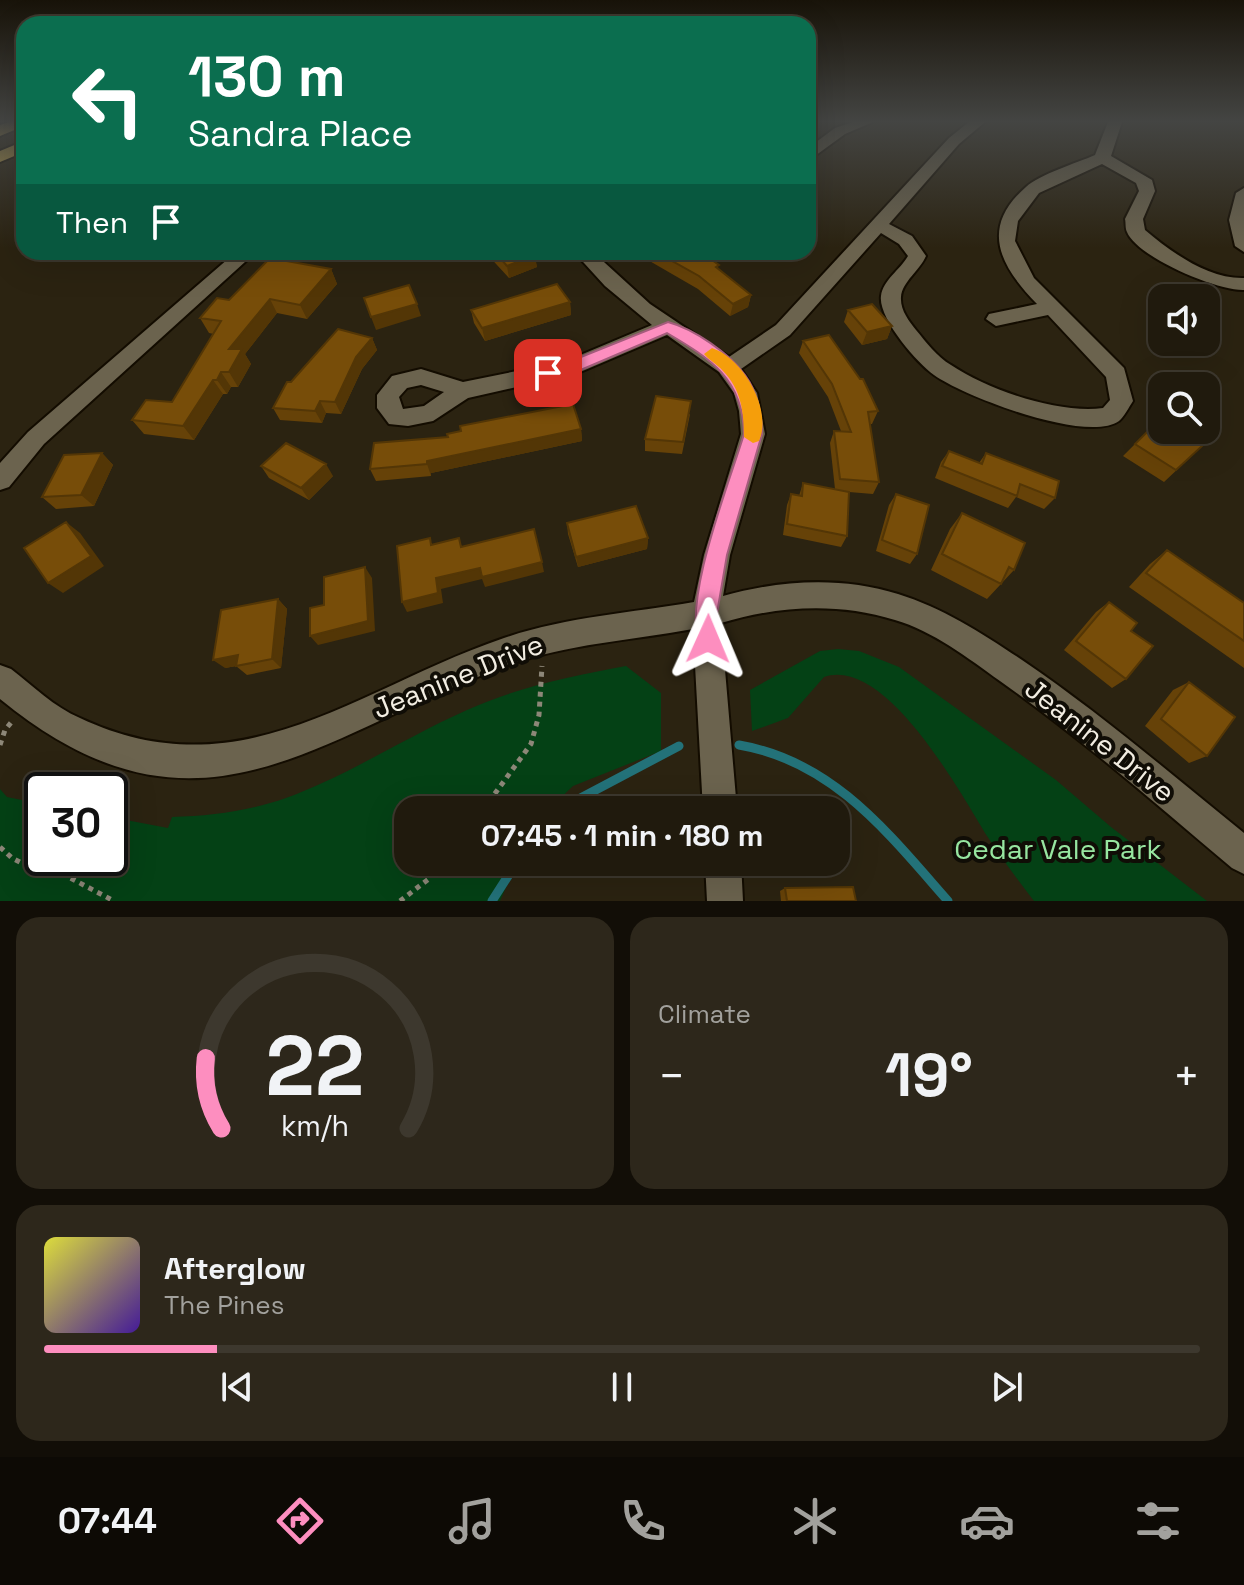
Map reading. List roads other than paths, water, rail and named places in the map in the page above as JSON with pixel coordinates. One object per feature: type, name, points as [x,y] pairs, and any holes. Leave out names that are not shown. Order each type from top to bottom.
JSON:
[{"type":"street","points":[[729,367],[783,330],[933,164]]},
{"type":"street","points":[[877,225],[897,233],[917,256],[914,265],[891,292],[891,304],[898,318],[943,371],[982,389],[1062,418],[1085,420],[1104,417],[1117,409],[1122,398],[1122,387],[1116,374],[1051,308],[1016,265],[1006,241],[1009,221],[1033,189],[1089,164]]},
{"type":"street","points":[[1114,164],[1144,180],[1147,191],[1134,219],[1136,232],[1153,249],[1209,277],[1236,286],[1244,284]]},
{"type":"street","points":[[1244,193],[1238,207],[1237,233],[1244,246]]},
{"type":"street","points":[[0,480],[36,438],[238,260]]},
{"type":"street","points":[[591,260],[628,297],[729,367],[746,392],[753,413],[753,434],[717,555],[706,613],[719,796]]},
{"type":"street","points":[[996,319],[1051,308]]},
{"type":"street","points":[[461,391],[570,368],[668,327]]},
{"type":"street","name":"Jeanine Drive","points":[[0,680],[69,731],[137,758],[184,765],[231,762],[283,748],[488,659],[548,639],[706,613],[771,597],[835,597],[895,607],[954,632],[1087,726],[1244,856]]},
{"type":"street","points":[[724,876],[725,901]]},
{"type":"waterway","points":[[739,745],[773,754],[831,783],[880,826],[948,901]]},
{"type":"waterway","points":[[584,796],[679,746]]},
{"type":"waterway","points":[[492,901],[508,876]]},
{"type":"park label","name":"Cedar Vale Park","points":[[1058,849]]}]
